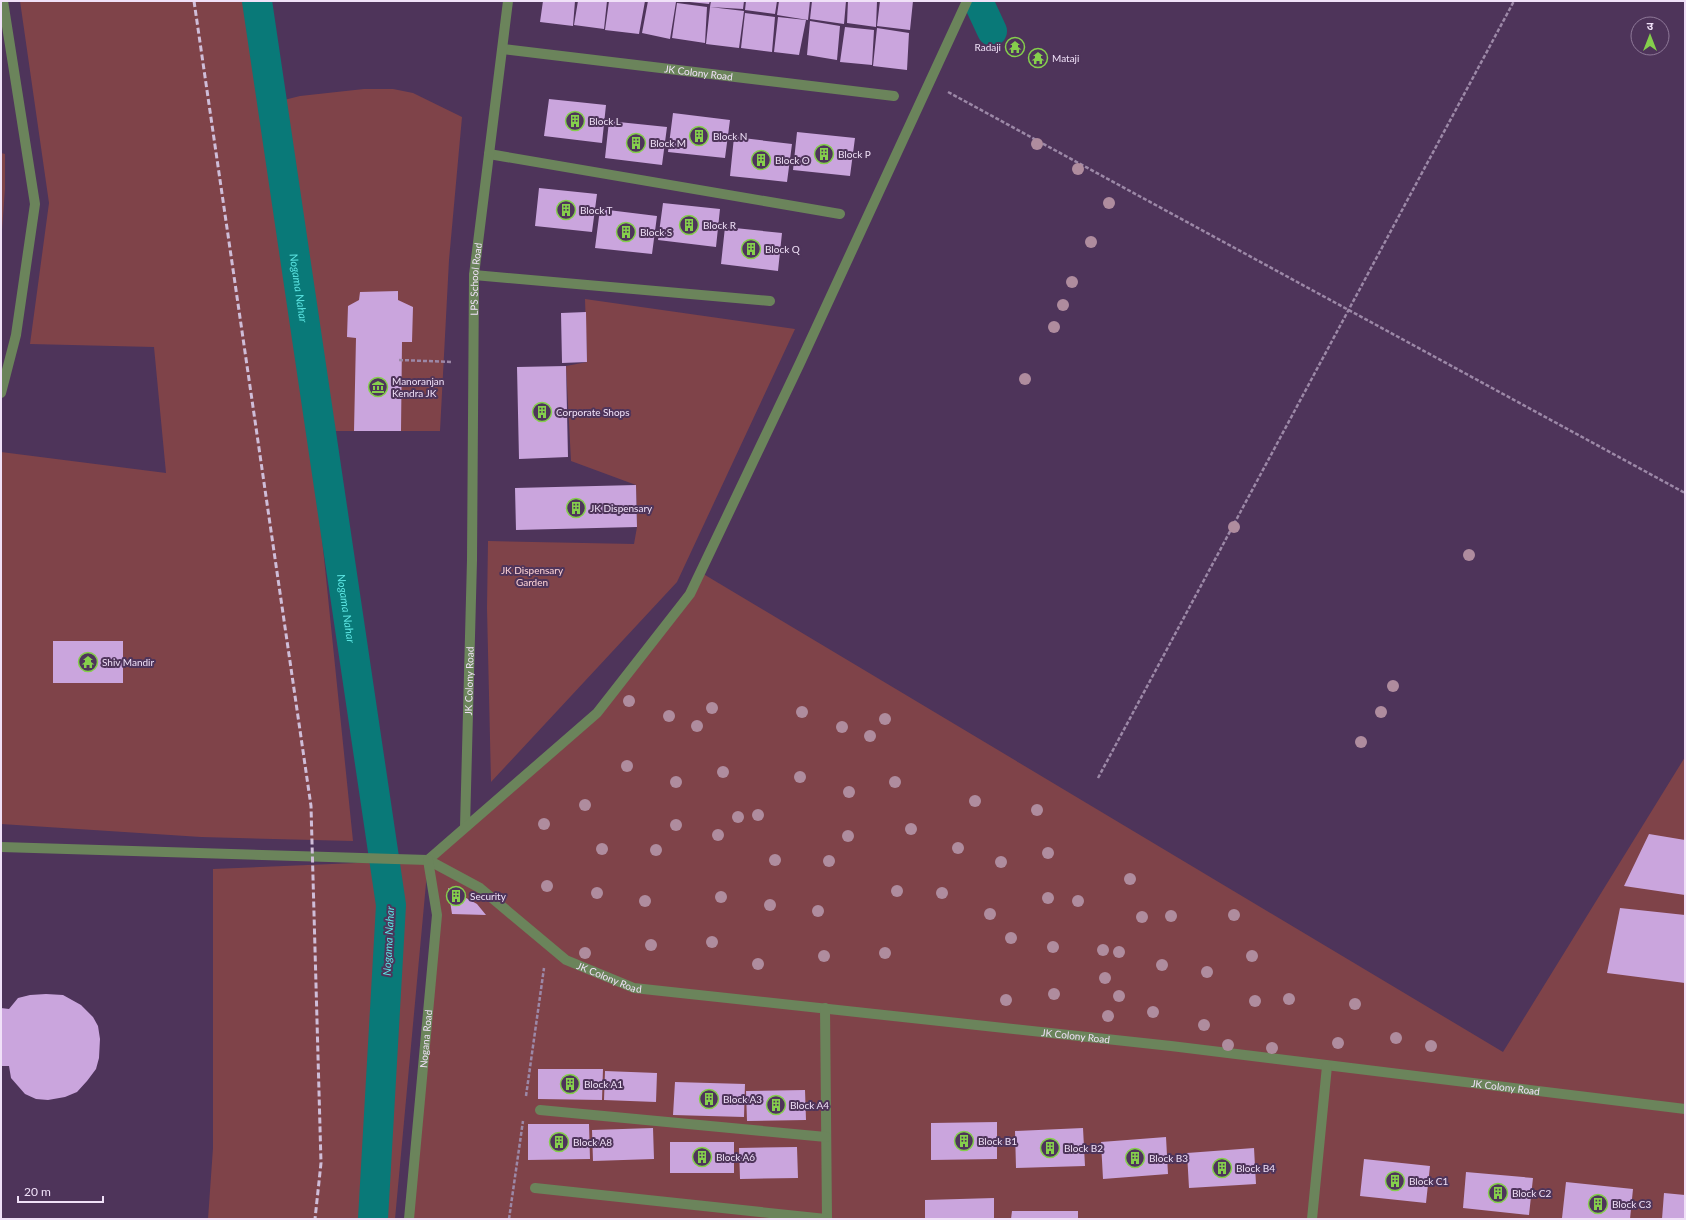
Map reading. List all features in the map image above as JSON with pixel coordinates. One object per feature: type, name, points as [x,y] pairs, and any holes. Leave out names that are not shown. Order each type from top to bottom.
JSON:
[{"type":"street","points":[[1,393],[16,335],[35,204],[3,1]]},
{"type":"street","name":"LPS School Road","points":[[472,560],[474,275],[508,1]]},
{"type":"street","points":[[1,847],[428,860],[598,713],[690,594],[800,363],[967,1]]},
{"type":"street","name":"JK Colony Road","points":[[503,48],[894,96]]},
{"type":"street","points":[[490,154],[840,214]]},
{"type":"street","points":[[474,275],[770,301]]},
{"type":"street","name":"JK Colony Road","points":[[465,827],[472,560]]},
{"type":"street","name":"JK Colony Road","points":[[428,860],[480,888],[566,960],[634,988],[1172,1046],[1685,1109]]},
{"type":"street","name":"Nogana Road","points":[[409,1219],[437,915],[428,860]]},
{"type":"street","points":[[535,1188],[827,1219],[825,1008]]},
{"type":"street","points":[[1312,1219],[1327,1066]]},
{"type":"street","points":[[540,1110],[826,1137]]},
{"type":"path","points":[[1098,778],[1514,1]]},
{"type":"path","points":[[930,82],[1685,493]]},
{"type":"path","points":[[399,360],[473,362]]},
{"type":"path","points":[[525,1101],[547,944]]},
{"type":"path","points":[[509,1219],[523,1117]]},
{"type":"green space","points":[[20,1],[262,1],[269,105],[312,441],[353,841],[201,837],[1,824],[1,452],[166,473],[154,347],[30,344],[49,203]]},
{"type":"green space","points":[[364,89],[393,89],[413,93],[462,117],[449,260],[440,431],[324,431],[280,101],[300,96]]},
{"type":"green space","points":[[1,153],[5,154],[5,189],[1,243]]},
{"type":"green space","name":"JK Dispensary Garden","points":[[585,299],[795,329],[677,582],[491,782],[487,608],[488,541],[634,544],[637,527],[636,485],[571,461],[566,366],[587,362]]},
{"type":"green space","points":[[700,572],[1503,1052],[1685,757],[1685,1219],[409,1219],[437,915],[428,862],[395,1219],[208,1219],[213,1148],[213,869],[428,860],[597,713]]},
{"type":"building","points":[[543,1],[575,1],[573,26],[540,22]]},
{"type":"building","points":[[578,1],[607,1],[604,29],[574,25]]},
{"type":"building","points":[[609,1],[645,1],[639,34],[605,30]]},
{"type":"building","points":[[648,1],[676,2],[670,39],[642,33]]},
{"type":"building","points":[[680,1],[710,1],[709,4]]},
{"type":"building","points":[[711,1],[744,1],[743,9],[710,7]]},
{"type":"building","points":[[746,1],[777,1],[775,14],[745,10]]},
{"type":"building","points":[[779,1],[810,1],[808,20],[777,15]]},
{"type":"building","points":[[812,1],[846,1],[844,24],[810,19]]},
{"type":"building","points":[[848,1],[877,1],[876,27],[847,23]]},
{"type":"building","points":[[880,1],[913,1],[910,30],[877,26]]},
{"type":"building","points":[[677,3],[707,7],[705,43],[672,38]]},
{"type":"building","points":[[710,7],[744,11],[739,48],[706,44]]},
{"type":"building","points":[[745,13],[775,17],[772,52],[741,48]]},
{"type":"building","points":[[778,17],[806,20],[799,55],[774,52]]},
{"type":"building","points":[[810,21],[840,26],[837,60],[807,55]]},
{"type":"building","points":[[845,27],[874,30],[872,65],[840,62]]},
{"type":"building","points":[[877,28],[909,33],[907,70],[873,66]]},
{"type":"building","name":"Block L","points":[[549,99],[606,105],[602,143],[544,136]]},
{"type":"building","name":"Block N","points":[[673,113],[730,120],[725,158],[668,152]]},
{"type":"building","name":"Block M","points":[[609,121],[667,127],[662,165],[605,158]]},
{"type":"building","name":"Block P","points":[[797,132],[855,138],[850,176],[793,170]]},
{"type":"building","name":"Block O","points":[[734,137],[792,144],[787,182],[730,176]]},
{"type":"building","name":"Block T","points":[[539,188],[597,194],[592,232],[535,226]]},
{"type":"building","name":"Block R","points":[[663,203],[720,209],[716,247],[658,240]]},
{"type":"building","name":"Block S","points":[[600,209],[657,216],[652,254],[595,248]]},
{"type":"building","name":"Block Q","points":[[725,227],[782,233],[778,271],[721,264]]},
{"type":"building","name":"Manoranjan Kendra JK","points":[[398,291],[398,300],[413,307],[412,342],[402,342],[401,431],[354,431],[356,338],[347,337],[348,306],[359,300],[360,292]]},
{"type":"building","points":[[586,312],[587,362],[562,363],[561,313]]},
{"type":"building","name":"Corporate Shops","points":[[566,366],[568,457],[519,459],[517,367]]},
{"type":"building","name":"JK Dispensary","points":[[636,485],[637,527],[516,530],[515,488]]},
{"type":"building","name":"Shiv Mandir","points":[[53,641],[123,641],[123,683],[53,683]]},
{"type":"building","points":[[1649,834],[1685,840],[1685,895],[1624,886]]},
{"type":"building","name":"Security","points":[[448,888],[477,904],[486,915],[452,914]]},
{"type":"building","points":[[1620,908],[1685,915],[1685,983],[1607,973]]},
{"type":"building","points":[[30,995],[63,995],[81,1005],[93,1017],[98,1026],[100,1039],[99,1058],[96,1069],[87,1081],[77,1092],[65,1097],[48,1100],[36,1099],[25,1094],[11,1078],[9,1066],[1,1066],[1,1008],[9,1009],[18,998]]},
{"type":"building","name":"Block A1","points":[[538,1069],[603,1069],[602,1100],[538,1099]]},
{"type":"building","points":[[605,1071],[657,1073],[656,1102],[604,1100]]},
{"type":"building","name":"Block A3","points":[[675,1082],[745,1084],[744,1117],[673,1115]]},
{"type":"building","name":"Block A4","points":[[805,1090],[806,1120],[747,1121],[746,1091]]},
{"type":"building","name":"Block B1","points":[[997,1122],[997,1159],[931,1160],[931,1123]]},
{"type":"building","name":"Block A8","points":[[528,1124],[589,1124],[590,1159],[528,1160]]},
{"type":"building","points":[[653,1128],[654,1159],[593,1161],[592,1130]]},
{"type":"building","name":"Block B2","points":[[1083,1128],[1085,1166],[1016,1168],[1015,1131]]},
{"type":"building","name":"Block B3","points":[[1166,1137],[1168,1174],[1103,1179],[1101,1142]]},
{"type":"building","name":"Block A6","points":[[670,1142],[734,1142],[734,1173],[670,1173]]},
{"type":"building","points":[[797,1147],[798,1178],[740,1179],[739,1148]]},
{"type":"building","name":"Block B4","points":[[1254,1148],[1256,1184],[1189,1188],[1187,1153]]},
{"type":"building","name":"Block C1","points":[[1364,1159],[1430,1166],[1426,1203],[1360,1196]]},
{"type":"building","name":"Block C2","points":[[1466,1172],[1533,1178],[1529,1215],[1463,1208]]},
{"type":"building","name":"Block C3","points":[[1566,1182],[1633,1189],[1630,1219],[1562,1218]]},
{"type":"building","points":[[1664,1193],[1685,1195],[1685,1219],[1662,1219]]},
{"type":"building","points":[[994,1198],[994,1219],[925,1219],[925,1200]]},
{"type":"building","points":[[1012,1211],[1078,1211],[1078,1219],[1011,1219]]},
{"type":"waterway","name":"Nogama Nahar","points":[[257,1],[391,905],[373,1219]]},
{"type":"waterway","points":[[978,1],[992,31]]},
{"type":"railway","points":[[194,1],[311,806],[321,1163],[315,1219]]},
{"type":"place","name":"Radaji","points":[[1015,47]]},
{"type":"place","name":"Mataji","points":[[1038,58]]},
{"type":"place","name":"Block L","points":[[575,121]]},
{"type":"place","name":"Block N","points":[[699,136]]},
{"type":"place","name":"Block M","points":[[636,143]]},
{"type":"place","name":"Block P","points":[[824,154]]},
{"type":"place","name":"Block O","points":[[761,160]]},
{"type":"place","name":"Block T","points":[[566,210]]},
{"type":"place","name":"Block R","points":[[689,225]]},
{"type":"place","name":"Block S","points":[[626,232]]},
{"type":"place","name":"Block Q","points":[[751,249]]},
{"type":"place","name":"Manoranjan Kendra JK","points":[[378,387]]},
{"type":"place","name":"Corporate Shops","points":[[542,412]]},
{"type":"place","name":"JK Dispensary","points":[[576,508]]},
{"type":"place","name":"Shiv Mandir","points":[[88,662]]},
{"type":"place","name":"Security","points":[[456,896]]},
{"type":"place","name":"Block A1","points":[[570,1084]]},
{"type":"place","name":"Block A3","points":[[709,1099]]},
{"type":"place","name":"Block A4","points":[[776,1105]]},
{"type":"place","name":"Block B1","points":[[964,1141]]},
{"type":"place","name":"Block A8","points":[[559,1142]]},
{"type":"place","name":"Block B2","points":[[1050,1148]]},
{"type":"place","name":"Block A6","points":[[702,1157]]},
{"type":"place","name":"Block B3","points":[[1135,1158]]},
{"type":"place","name":"Block B4","points":[[1222,1168]]},
{"type":"place","name":"Block C1","points":[[1395,1181]]},
{"type":"place","name":"Block C2","points":[[1498,1193]]},
{"type":"place","name":"Block C3","points":[[1598,1204]]}]
